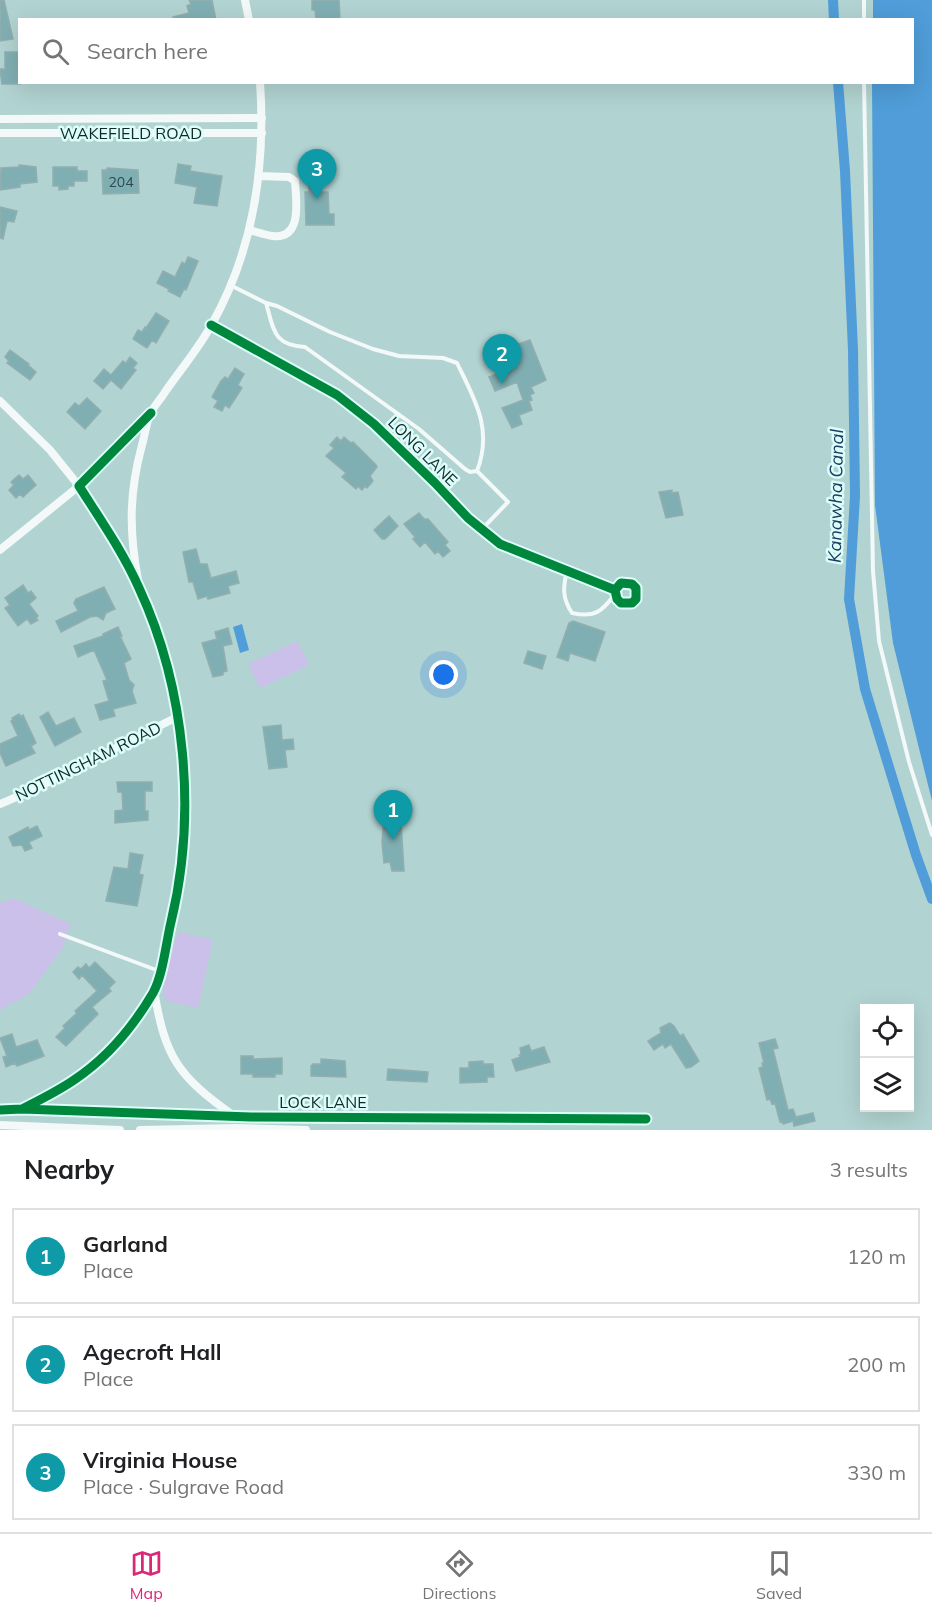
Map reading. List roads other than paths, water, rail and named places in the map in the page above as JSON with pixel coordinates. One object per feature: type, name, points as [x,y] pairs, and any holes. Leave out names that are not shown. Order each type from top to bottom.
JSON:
[{"type":"street","points":[[245,0],[249,18]]},
{"type":"street","points":[[0,550],[79,486],[151,413],[211,325],[240,263],[249,230],[259,176],[262,133],[260,84]]},
{"type":"street","name":"WAKEFIELD ROAD","points":[[0,119],[262,118]]},
{"type":"street","name":"WAKEFIELD ROAD","points":[[0,133],[262,133]]},
{"type":"street","points":[[249,230],[280,236],[286,234],[294,226],[297,216],[295,181],[289,177],[259,176]]},
{"type":"street","name":"LONG LANE","points":[[211,325],[337,395],[374,424],[468,518],[500,543],[615,592]]},
{"type":"street","points":[[0,401],[50,450],[79,486],[110,535],[139,588],[167,668],[177,717],[184,779],[183,846],[175,905],[154,990],[120,1038],[90,1069],[72,1082],[22,1109]]},
{"type":"street","points":[[139,588],[130,516],[137,464],[151,413]]},
{"type":"street","name":"NOTTINGHAM ROAD","points":[[0,804],[35,789],[177,717]]},
{"type":"street","points":[[154,990],[159,1020],[172,1056],[201,1092],[234,1116]]},
{"type":"street","name":"LOCK LANE","points":[[0,1110],[234,1116],[646,1119]]},
{"type":"street","points":[[0,1125],[120,1130]]},
{"type":"street","points":[[140,1130],[235,1128],[306,1130]]},
{"type":"lane","points":[[864,0],[864,18]]},
{"type":"lane","points":[[864,84],[873,571],[878,629],[909,762],[932,834]]},
{"type":"lane","points":[[230,285],[330,332],[373,349],[399,356],[442,358],[457,363],[480,413],[485,438],[483,456],[477,471]]},
{"type":"lane","points":[[266,303],[275,334],[282,342],[293,346],[305,346],[418,429],[465,469],[470,472],[477,471]]},
{"type":"lane","points":[[477,471],[508,502],[482,529]]},
{"type":"lane","points":[[567,570],[563,589],[565,603],[572,613],[591,616],[602,609],[615,592]]},
{"type":"lane","points":[[60,934],[159,971]]},
{"type":"water","points":[[873,0],[932,0],[932,801],[893,643],[875,505],[872,84],[914,84],[914,18],[873,18]]},
{"type":"water","points":[[242,624],[249,650],[240,653],[233,627]]},
{"type":"waterway","name":"Kanawha Canal","points":[[833,0],[834,18]]},
{"type":"waterway","name":"Kanawha Canal","points":[[838,84],[845,171],[853,350],[855,496],[849,599],[865,689],[916,855],[932,899]]},
{"type":"place","name":"Virginia House","points":[[317,199]]},
{"type":"place","name":"Agecroft Hall","points":[[502,384]]},
{"type":"place","name":"Garland","points":[[393,840]]}]
